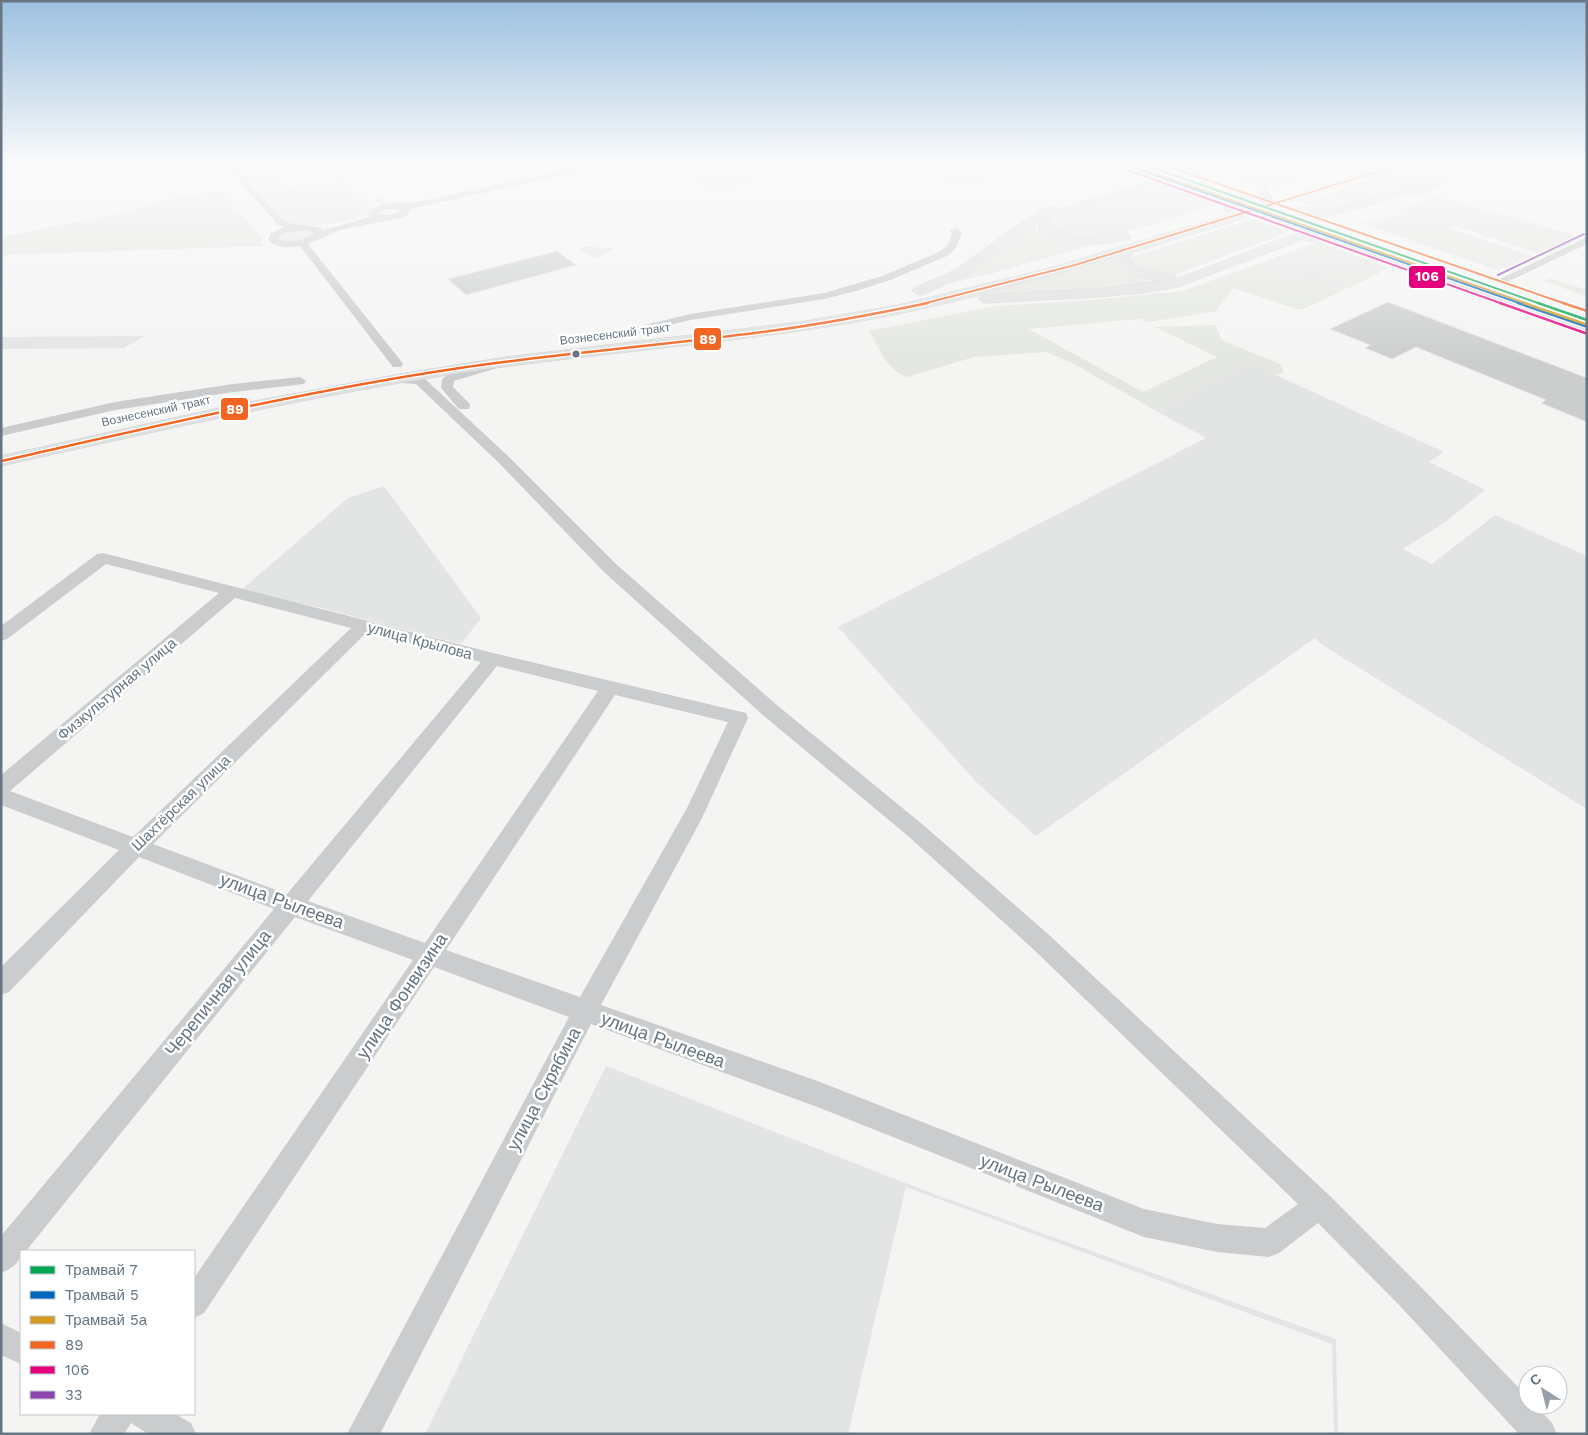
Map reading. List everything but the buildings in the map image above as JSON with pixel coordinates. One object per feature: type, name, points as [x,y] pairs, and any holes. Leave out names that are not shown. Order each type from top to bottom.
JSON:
[{"type":"main road","points":[[918,298],[960,273],[1017,231]]},
{"type":"main road","points":[[1047,231],[1064,239],[1128,242],[1122,260],[1126,266],[1137,272],[1159,277],[1179,276],[1290,231]]},
{"type":"main road","name":"Вознесенский тракт","points":[[1,446],[149,412],[300,381],[504,362],[848,319],[918,298],[1001,284],[1159,231]]},
{"type":"main road","name":"Вознесенский тракт","points":[[1128,242],[1175,231]]},
{"type":"main road","points":[[1316,231],[1587,327]]},
{"type":"main road","points":[[1356,231],[1587,311]]},
{"type":"main road","points":[[918,298],[1143,289],[1177,283],[1301,236],[1345,241]]},
{"type":"main road","name":"Вознесенский тракт","points":[[883,298],[918,298]]},
{"type":"main road","name":"Вознесенский тракт","points":[[1,461],[285,399],[396,372],[616,334],[820,309],[856,302]]},
{"type":"street","points":[[284,231],[277,233],[273,238],[276,242],[285,244],[302,242],[315,232]]},
{"type":"street","points":[[311,231],[321,231]]},
{"type":"street","points":[[616,334],[690,317],[824,296],[869,284],[943,254],[951,247],[957,234],[956,231]]},
{"type":"street","points":[[1501,281],[1587,240]]},
{"type":"street","points":[[302,242],[396,372],[420,381],[503,459],[611,569],[771,711],[915,830],[1040,941],[1319,1205],[1411,1297],[1541,1434]]},
{"type":"street","points":[[503,459],[473,417],[447,388],[448,379],[456,375],[504,362]]},
{"type":"street","points":[[1,432],[115,406],[233,388],[300,381]]},
{"type":"street","name":"улица Крылова","points":[[1,635],[104,558],[494,660],[738,718]]},
{"type":"street","name":"Физкультурная улица","points":[[1,787],[232,591]]},
{"type":"street","name":"Шахтёрская улица","points":[[1,984],[136,847],[363,626]]},
{"type":"street","name":"Черепичная улица","points":[[1,1258],[290,905],[494,660]]},
{"type":"street","name":"улица Фонвизина","points":[[195,1302],[610,688]]},
{"type":"street","name":"улица Скрябина","points":[[363,1434],[585,1011],[694,812],[738,718]]},
{"type":"street","name":"улица Рылеева","points":[[1,796],[290,905],[820,1095],[1144,1223],[1217,1238],[1269,1244],[1319,1205]]},
{"type":"street","points":[[1,1338],[20,1348]]},
{"type":"street","points":[[105,1434],[118,1415]]},
{"type":"street","points":[[145,1415],[180,1434]]},
{"type":"shaded area","points":[[30,231],[256,231],[262,238],[261,241],[264,246],[1,255],[1,237]]},
{"type":"shaded area","points":[[292,231],[312,231],[316,233],[297,241],[277,239],[279,234]]},
{"type":"shaded area","points":[[1022,231],[1042,231],[1068,242],[1090,245],[990,274],[943,285]]},
{"type":"shaded area","points":[[1057,231],[1130,231],[1093,242],[1074,240]]},
{"type":"shaded area","points":[[1215,231],[1284,231],[1283,234],[1177,274],[1164,275],[1141,269],[1130,263],[1130,259]]},
{"type":"shaded area","points":[[1383,231],[1457,231],[1531,256],[1504,268],[1494,269]]},
{"type":"shaded area","points":[[1469,231],[1560,231],[1581,237],[1551,253],[1542,254]]},
{"type":"shaded area","points":[[1318,242],[1390,268],[1381,270],[1349,261],[1328,262],[1289,259],[1274,263],[1267,268],[1309,284],[1316,281],[1340,292],[1303,309],[1297,309],[1233,288],[1216,311],[1149,322],[1139,319],[1029,329],[1143,392],[1217,357],[1155,327],[1215,325],[1222,340],[1280,364],[1284,372],[1275,375],[1252,364],[1158,412],[1074,364],[1046,352],[974,357],[907,377],[889,364],[869,331],[995,306],[1081,301],[1183,291]]},
{"type":"shaded area","points":[[582,247],[616,248],[595,258],[580,250]]},
{"type":"shaded area","points":[[1116,258],[1117,263],[1122,268],[1133,274],[1163,281],[1136,287],[975,297]]},
{"type":"shaded area","points":[[1297,259],[1328,262],[1342,260],[1382,271],[1351,287],[1339,290],[1316,281],[1309,284],[1267,268],[1278,260]]},
{"type":"shaded area","points":[[1354,266],[1378,274],[1351,286],[1340,285],[1322,279]]},
{"type":"shaded area","points":[[1550,278],[1584,289],[1586,296],[1543,281]]},
{"type":"shaded area","points":[[144,336],[124,348],[1,349],[1,337]]},
{"type":"shaded area","points":[[1252,364],[1444,452],[1429,462],[1485,490],[1444,523],[1403,549],[1432,564],[1495,515],[1587,556],[1587,809],[1324,646],[1315,638],[1036,836],[976,782],[838,627],[1206,438],[1158,412]]},
{"type":"shaded area","points":[[384,486],[481,618],[461,644],[317,607],[240,591],[348,498]]},
{"type":"shaded area","points":[[606,1066],[931,1193],[1336,1339],[1338,1434],[1334,1434],[1332,1344],[906,1187],[848,1434],[425,1434]]},
{"type":"tram line","name":"5","points":[[1314,231],[1585,326]]},
{"type":"tram line","name":"5а","points":[[1320,231],[1585,324]]},
{"type":"tram line","name":"7","points":[[1333,231],[1587,320]]},
{"type":"transit line","name":"89","points":[[1,461],[230,410],[403,377],[513,361],[720,338],[875,314],[942,300],[1008,283],[1190,231]]},
{"type":"transit line","name":"106","points":[[1298,231],[1585,333]]},
{"type":"transit line","name":"33","points":[[1335,231],[1587,320]]},
{"type":"transit line","name":"89","points":[[1355,231],[1587,311]]},
{"type":"transit line","name":"33","points":[[1498,275],[1584,234]]}]
